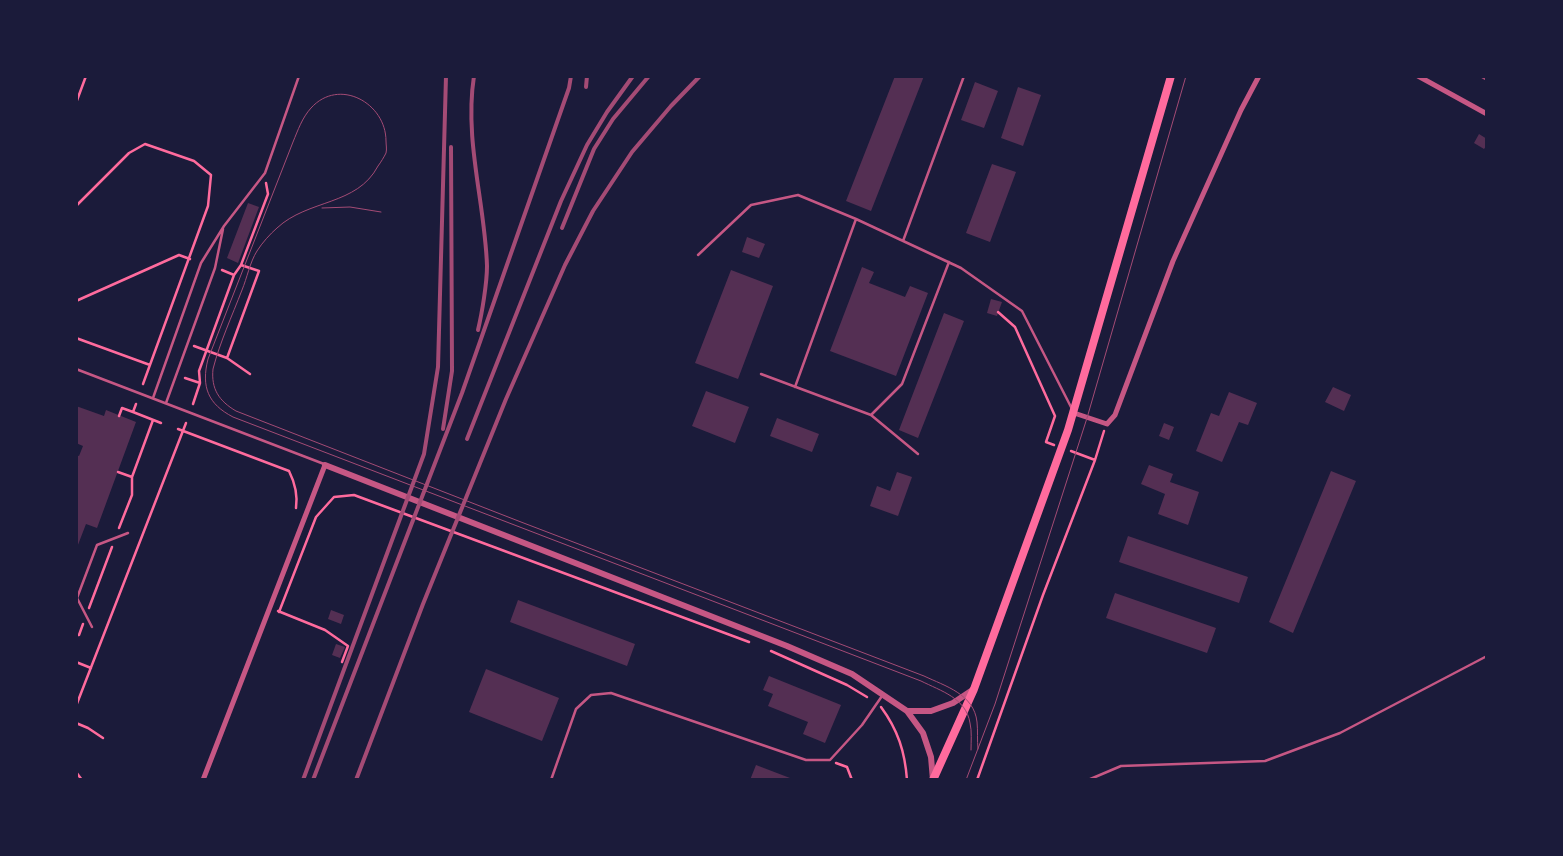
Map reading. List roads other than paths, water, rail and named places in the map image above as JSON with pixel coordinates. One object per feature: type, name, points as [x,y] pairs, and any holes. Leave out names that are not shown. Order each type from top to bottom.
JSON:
[{"type":"main road","points":[[933,780],[974,689],[1074,413],[1170,76]]},
{"type":"street","points":[[1074,413],[1107,424],[1116,415],[1144,335],[1173,262],[1216,170],[1241,110],[1259,76]]},
{"type":"street","points":[[1418,76],[1487,114]]},
{"type":"street","points":[[204,780],[325,465],[787,646],[852,674],[907,711],[923,733],[931,756],[933,780]]},
{"type":"street","points":[[907,711],[931,711],[953,703],[974,689]]},
{"type":"lane","points":[[153,398],[202,263],[224,226],[264,173],[299,76]]},
{"type":"lane","points":[[903,241],[964,76]]},
{"type":"lane","points":[[698,255],[751,205],[798,195],[856,219],[961,268],[1022,310],[1074,413]]},
{"type":"lane","points":[[796,387],[856,219]]},
{"type":"lane","points":[[166,404],[215,268],[224,226]]},
{"type":"lane","points":[[871,415],[902,384],[949,262]]},
{"type":"lane","points":[[76,369],[325,465]]},
{"type":"lane","points":[[761,374],[871,415],[918,454]]},
{"type":"lane","points":[[92,627],[77,598],[97,544],[128,533]]},
{"type":"lane","points":[[1088,780],[1121,766],[1265,761],[1340,733],[1487,656]]},
{"type":"lane","points":[[551,780],[576,709],[591,695],[611,693],[806,760],[830,760],[862,726],[883,695]]},
{"type":"tram line","points":[[966,780],[995,704],[1087,418],[1186,76]]},
{"type":"tram line","points":[[971,750],[971,726],[968,714],[963,707],[951,696],[921,681],[224,412],[208,394],[205,378],[208,359],[297,133],[311,108],[322,99],[335,95],[347,95],[359,99],[370,106],[378,115],[384,127],[386,153],[369,179],[358,188],[345,196],[289,219],[277,228],[257,251],[252,260],[213,369],[213,383],[217,394],[225,403],[236,411],[941,683],[957,692],[970,704],[975,712],[978,749]]},
{"type":"tram line","points":[[322,208],[350,207],[381,212]]},
{"type":"railway","points":[[303,780],[424,454],[438,367],[446,76]]},
{"type":"railway","points":[[474,76],[472,100],[473,148],[487,266],[478,330]]},
{"type":"railway","points":[[313,780],[462,393],[569,88],[571,76]]},
{"type":"railway","points":[[586,87],[587,76]]},
{"type":"railway","points":[[467,439],[561,201],[587,145],[607,112],[633,76]]},
{"type":"railway","points":[[562,228],[594,149],[613,119],[649,76]]},
{"type":"railway","points":[[356,780],[423,604],[506,399],[565,265],[593,211],[632,152],[671,106],[700,76]]},
{"type":"railway","points":[[1482,76],[1487,79]]},
{"type":"railway","points":[[443,429],[452,371],[451,147]]}]
